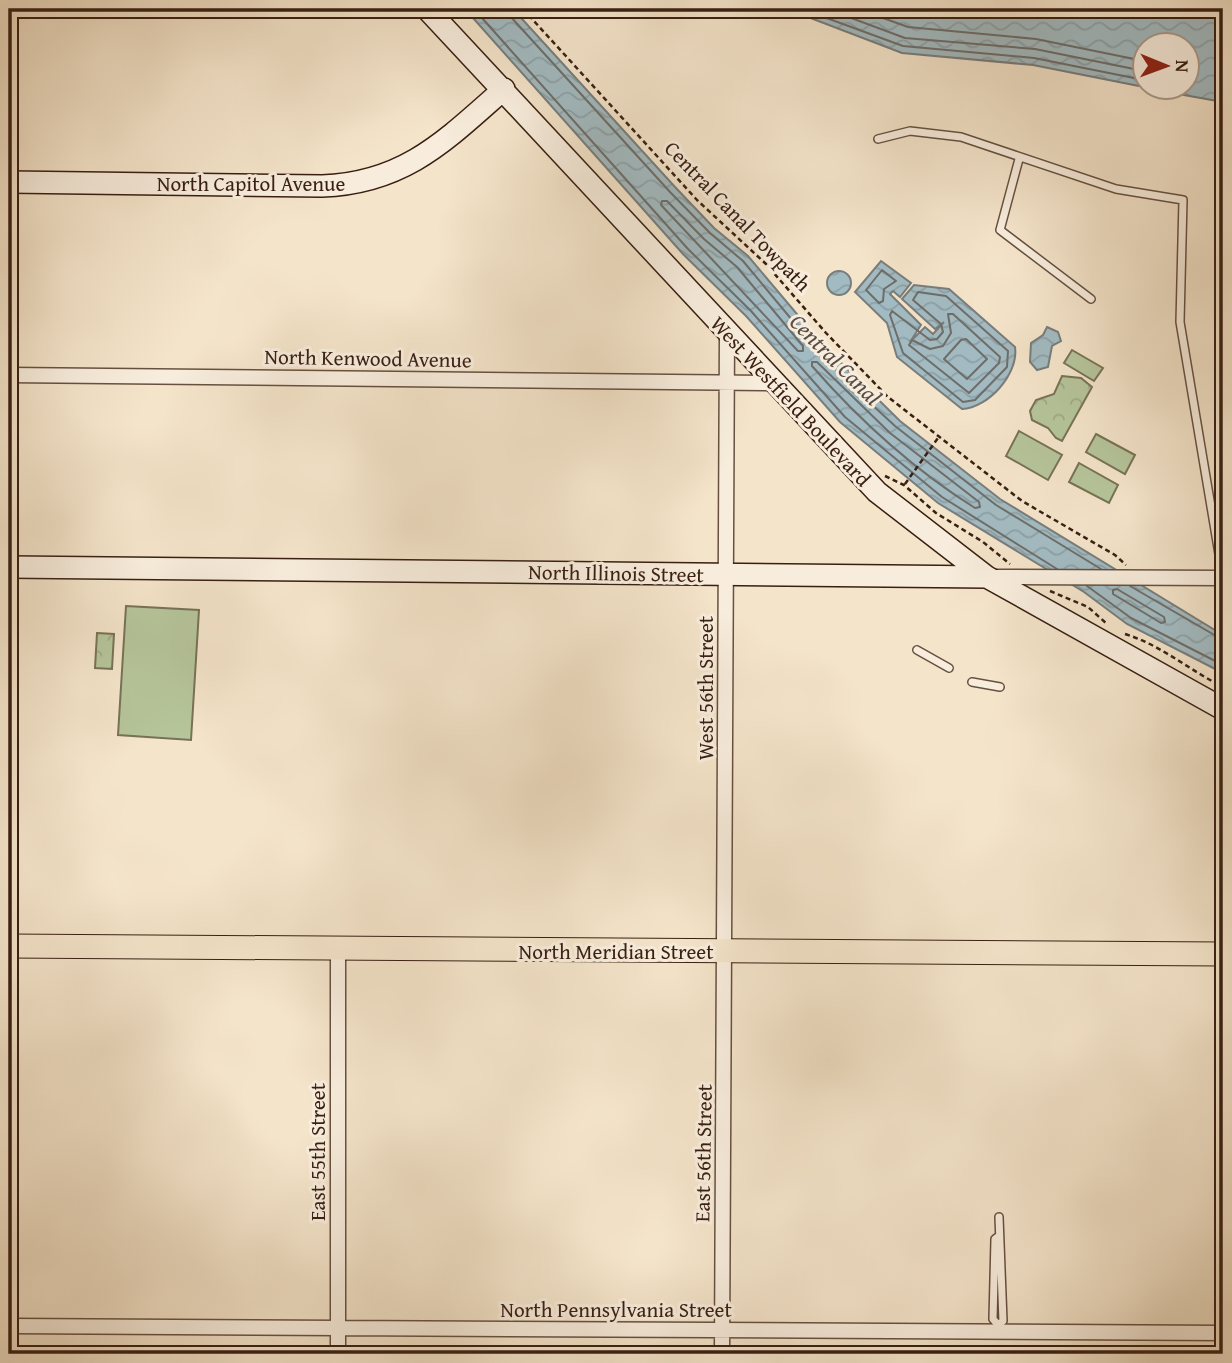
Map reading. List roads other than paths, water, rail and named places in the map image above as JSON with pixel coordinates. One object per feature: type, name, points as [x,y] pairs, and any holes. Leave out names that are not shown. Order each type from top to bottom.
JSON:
[{"type":"main road","name":"West Westfield Boulevard","points":[[426,9],[504,89],[867,484],[987,577],[1223,709]]},
{"type":"main road","name":"North Capitol Avenue","points":[[9,182],[322,186],[362,182],[396,172],[430,154],[504,89]]},
{"type":"main road","name":"North Illinois Street","points":[[9,567],[987,577]]},
{"type":"main road","name":"North Meridian Street","points":[[9,946],[1223,954]]},
{"type":"street","points":[[727,333],[727,382]]},
{"type":"street","name":"North Kenwood Avenue","points":[[9,376],[774,383]]},
{"type":"street","name":"West 56th Street","points":[[726,952],[727,382]]},
{"type":"street","name":"North Illinois Street","points":[[987,577],[1035,578],[1130,571],[1223,578]]},
{"type":"street","name":"East 55th Street","points":[[338,949],[338,1354]]},
{"type":"street","name":"East 56th Street","points":[[722,1354],[726,952]]},
{"type":"street","name":"North Pennsylvania Street","points":[[9,1326],[722,1331],[998,1329],[1223,1333]]},
{"type":"lane","points":[[878,139],[910,131],[961,137],[1019,159],[1116,189],[1183,200],[1180,322],[1223,578]]},
{"type":"lane","points":[[1019,159],[1000,230],[1091,299]]},
{"type":"lane","points":[[917,650],[948,668]]},
{"type":"lane","points":[[972,682],[1000,687]]},
{"type":"lane","points":[[998,1329],[993,1316],[995,1239],[999,1236],[999,1217]]},
{"type":"water","name":"Central Canal","points":[[465,9],[513,9],[714,228],[748,256],[823,345],[900,421],[1000,499],[1223,635],[1223,673],[1127,624],[1084,592],[938,503],[840,422],[746,316],[683,254]]},
{"type":"water","points":[[787,9],[1223,9],[1223,102],[1200,98],[1200,32],[1130,32],[1130,84],[1033,65],[902,53]]},
{"type":"water","points":[[881,261],[911,283],[900,297],[893,291],[890,294],[921,325],[910,342],[925,327],[933,334],[944,322],[935,329],[902,299],[914,285],[949,289],[1015,347],[1015,357],[1007,378],[1000,388],[982,403],[962,409],[897,357],[887,323],[855,292]]},
{"type":"water","points":[[839,271],[848,274],[851,283],[848,292],[839,295],[830,292],[827,283],[830,274]]},
{"type":"water","points":[[1047,327],[1058,332],[1061,341],[1052,346],[1048,367],[1037,370],[1030,362],[1031,343],[1043,335]]}]
